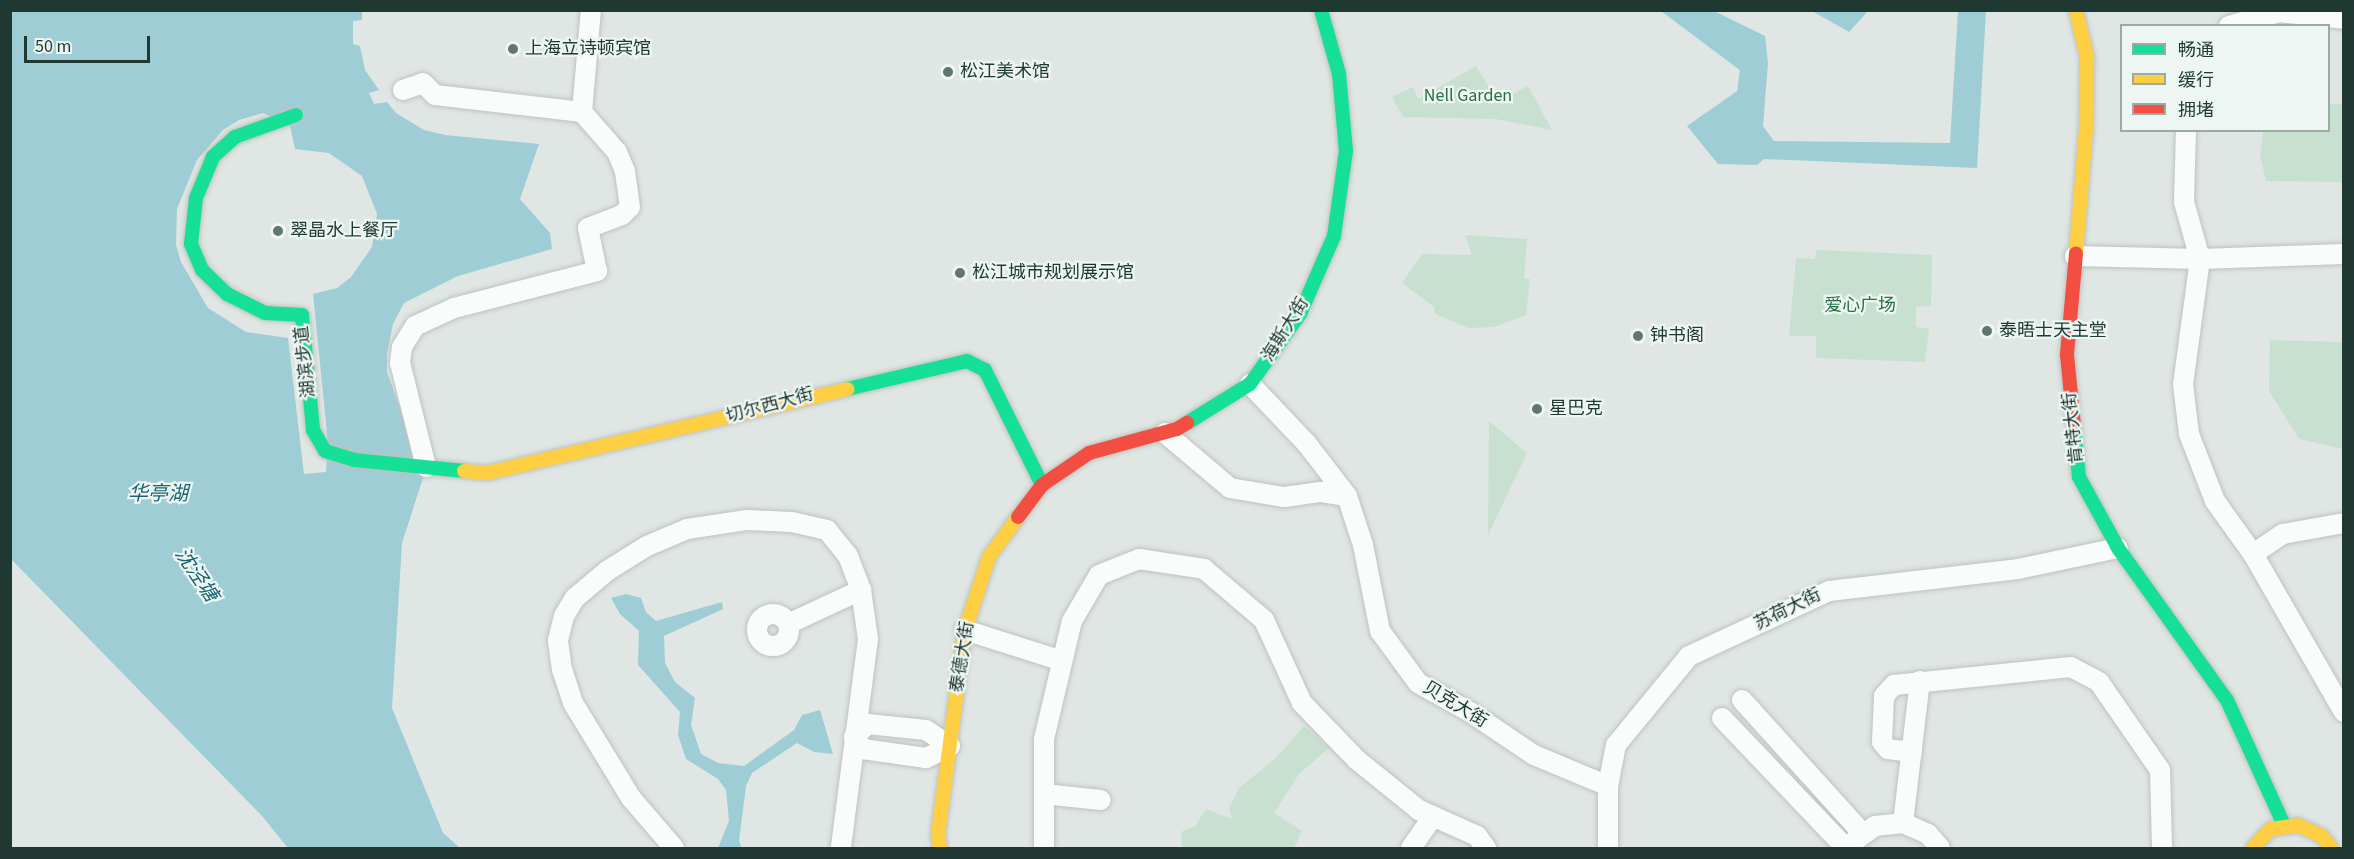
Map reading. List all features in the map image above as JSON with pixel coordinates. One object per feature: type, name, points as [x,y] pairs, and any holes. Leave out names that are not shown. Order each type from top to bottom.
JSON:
[{"type":"street","points":[[582,112],[591,10]]},
{"type":"street","name":"海斯大街","points":[[1042,485],[1089,453],[1177,429],[1250,384],[1300,314],[1334,236],[1346,151],[1339,74],[1321,10]]},
{"type":"street","name":"肯特大街","points":[[2076,10],[2087,67],[2086,130],[2067,354],[2079,477],[2118,548],[2227,700],[2284,825]]},
{"type":"street","points":[[2236,24],[2279,12],[2343,19]]},
{"type":"street","points":[[403,90],[423,83],[435,95],[582,112],[617,152],[625,171],[630,207],[622,215],[588,228],[597,271],[454,308],[415,326],[402,347],[400,363],[426,467]]},
{"type":"street","name":"湖滨步道","points":[[296,115],[235,137],[213,157],[196,198],[191,244],[202,270],[227,294],[265,314],[302,315],[313,430],[325,451],[354,460],[426,467]]},
{"type":"street","points":[[2186,132],[2184,202],[2200,259],[2183,384],[2189,434],[2215,501],[2253,554],[2343,712]]},
{"type":"street","points":[[2075,256],[2200,259],[2343,254]]},
{"type":"street","name":"切尔西大街","points":[[426,467],[487,473],[967,361],[985,370],[1042,485]]},
{"type":"street","name":"贝克大街","points":[[1250,384],[1307,444],[1347,496],[1363,545],[1380,631],[1418,683],[1470,712],[1534,755],[1608,786]]},
{"type":"street","points":[[1165,433],[1230,488],[1284,497],[1321,492],[1347,496]]},
{"type":"street","name":"泰德大街","points":[[940,849],[938,834],[965,630],[989,557],[1042,485]]},
{"type":"street","points":[[674,849],[631,798],[573,703],[562,670],[558,640],[564,616],[575,598],[607,571],[647,546],[687,530],[747,520],[792,522],[827,531],[848,556],[861,590],[868,639],[841,849]]},
{"type":"street","points":[[2253,554],[2283,534],[2343,523]]},
{"type":"street","name":"苏荷大街","points":[[1608,849],[1608,786],[1616,745],[1689,656],[1829,591],[2018,569],[2118,548]]},
{"type":"street","points":[[1044,849],[1044,739],[1072,621],[1099,575],[1139,559],[1204,568],[1264,620],[1302,704],[1357,760],[1419,810],[1477,836],[1486,849]]},
{"type":"street","points":[[788,624],[861,590]]},
{"type":"street","points":[[965,630],[1062,662]]},
{"type":"street","points":[[1912,752],[1888,749],[1882,742],[1884,696],[1894,685],[2071,667],[2099,682],[2160,770],[2162,849]]},
{"type":"street","points":[[1903,823],[1920,681]]},
{"type":"street","points":[[1742,700],[1862,834]]},
{"type":"street","points":[[1722,718],[1847,849],[1862,834],[1888,823],[1903,823],[1928,834],[1940,849]]},
{"type":"street","points":[[868,724],[926,730],[950,746],[926,758],[863,748],[854,737],[868,724]]},
{"type":"street","points":[[1044,794],[1101,800]]},
{"type":"street","points":[[1411,849],[1432,816]]},
{"type":"street","points":[[2244,849],[2253,848],[2271,830],[2284,825],[2311,829],[2331,849]]},
{"type":"street","points":[[679,849],[692,849]]},
{"type":"green space","name":"Nell Garden","points":[[1476,66],[1498,102],[1528,86],[1552,130],[1496,119],[1403,117],[1392,97],[1413,87],[1418,99]]},
{"type":"green space","points":[[2330,104],[2343,104],[2343,182],[2266,181],[2260,156],[2263,132],[2330,132]]},
{"type":"green space","points":[[1465,235],[1527,239],[1524,278],[1530,279],[1526,315],[1494,327],[1468,328],[1435,314],[1434,307],[1402,283],[1422,254],[1472,255]]},
{"type":"green space","name":"爱心广场","points":[[1816,250],[1932,255],[1931,306],[1916,307],[1916,327],[1929,329],[1925,362],[1816,358],[1816,336],[1789,336],[1796,258],[1815,259]]},
{"type":"green space","points":[[2270,340],[2343,342],[2343,449],[2299,439],[2269,391]]},
{"type":"green space","points":[[1489,421],[1527,453],[1488,535]]},
{"type":"green space","points":[[1304,726],[1329,748],[1299,774],[1274,813],[1302,831],[1294,848],[1182,848],[1181,832],[1195,826],[1206,809],[1232,819],[1229,808],[1239,788],[1276,758]]},
{"type":"water","points":[[1812,10],[1869,10],[1849,32],[1812,11]]},
{"type":"water","name":"华亭湖","points":[[10,11],[362,11],[362,20],[353,21],[353,44],[360,46],[365,70],[379,90],[369,93],[374,104],[387,102],[396,113],[424,130],[445,135],[539,144],[520,199],[550,233],[552,249],[458,276],[404,303],[393,324],[387,354],[387,372],[424,475],[402,543],[392,708],[443,833],[460,848],[288,848],[262,816],[11,559]],"holes":[[[263,113],[290,126],[295,149],[329,153],[362,176],[377,214],[372,247],[351,277],[337,288],[313,294],[328,443],[326,472],[304,474],[288,338],[246,332],[208,308],[181,262],[176,245],[177,209],[197,160],[223,130],[239,120]]]},
{"type":"water","points":[[1661,11],[1714,11],[1765,36],[1768,63],[1763,126],[1774,141],[1950,143],[1958,11],[1986,11],[1977,168],[1764,159],[1757,165],[1718,164],[1687,126],[1753,80]]},
{"type":"water","points":[[626,594],[641,598],[646,612],[656,621],[722,602],[723,609],[664,636],[665,663],[675,682],[695,698],[691,725],[701,754],[718,763],[744,766],[794,730],[802,715],[820,710],[833,754],[814,752],[797,743],[752,773],[746,786],[739,841],[742,848],[718,848],[729,821],[726,790],[718,779],[686,759],[678,735],[680,712],[638,665],[639,631],[620,614],[611,598]]},
{"type":"waterway","points":[[1744,109],[1751,53]]},
{"type":"traffic: fast","points":[[1187,423],[1250,384],[1300,314],[1334,236],[1346,151],[1339,74],[1321,10]]},
{"type":"traffic: fast","points":[[296,115],[235,137],[213,157],[196,198],[191,244],[202,270],[227,294],[265,313],[302,315],[313,430],[325,451],[354,460],[464,471]]},
{"type":"traffic: fast","points":[[847,389],[967,361],[985,370],[1042,485]]},
{"type":"traffic: fast","points":[[2074,426],[2079,477],[2118,548],[2227,700],[2284,825]]},
{"type":"traffic: slow","points":[[2076,10],[2087,57],[2086,130],[2076,253]]},
{"type":"traffic: slow","points":[[464,471],[487,473],[847,389]]},
{"type":"traffic: slow","points":[[940,848],[938,834],[965,630],[989,557],[1018,517]]},
{"type":"traffic: slow","points":[[2253,848],[2271,829],[2298,825],[2322,836],[2331,848]]},
{"type":"traffic: jam","points":[[2074,426],[2067,354],[2076,253]]},
{"type":"traffic: jam","points":[[1018,517],[1042,485],[1089,453],[1177,429],[1187,423]]},
{"type":"place","name":"上海立诗顿宾馆","points":[[513,49]]},
{"type":"place","name":"松江美术馆","points":[[948,72]]},
{"type":"place","name":"翠晶水上餐厅","points":[[278,231]]},
{"type":"place","name":"松江城市规划展示馆","points":[[960,273]]},
{"type":"place","name":"泰晤士天主堂","points":[[1987,331]]},
{"type":"place","name":"钟书阁","points":[[1638,336]]},
{"type":"place","name":"星巴克","points":[[1537,409]]},
{"type":"water label","name":"沈泾塘","points":[[196,575]]}]
